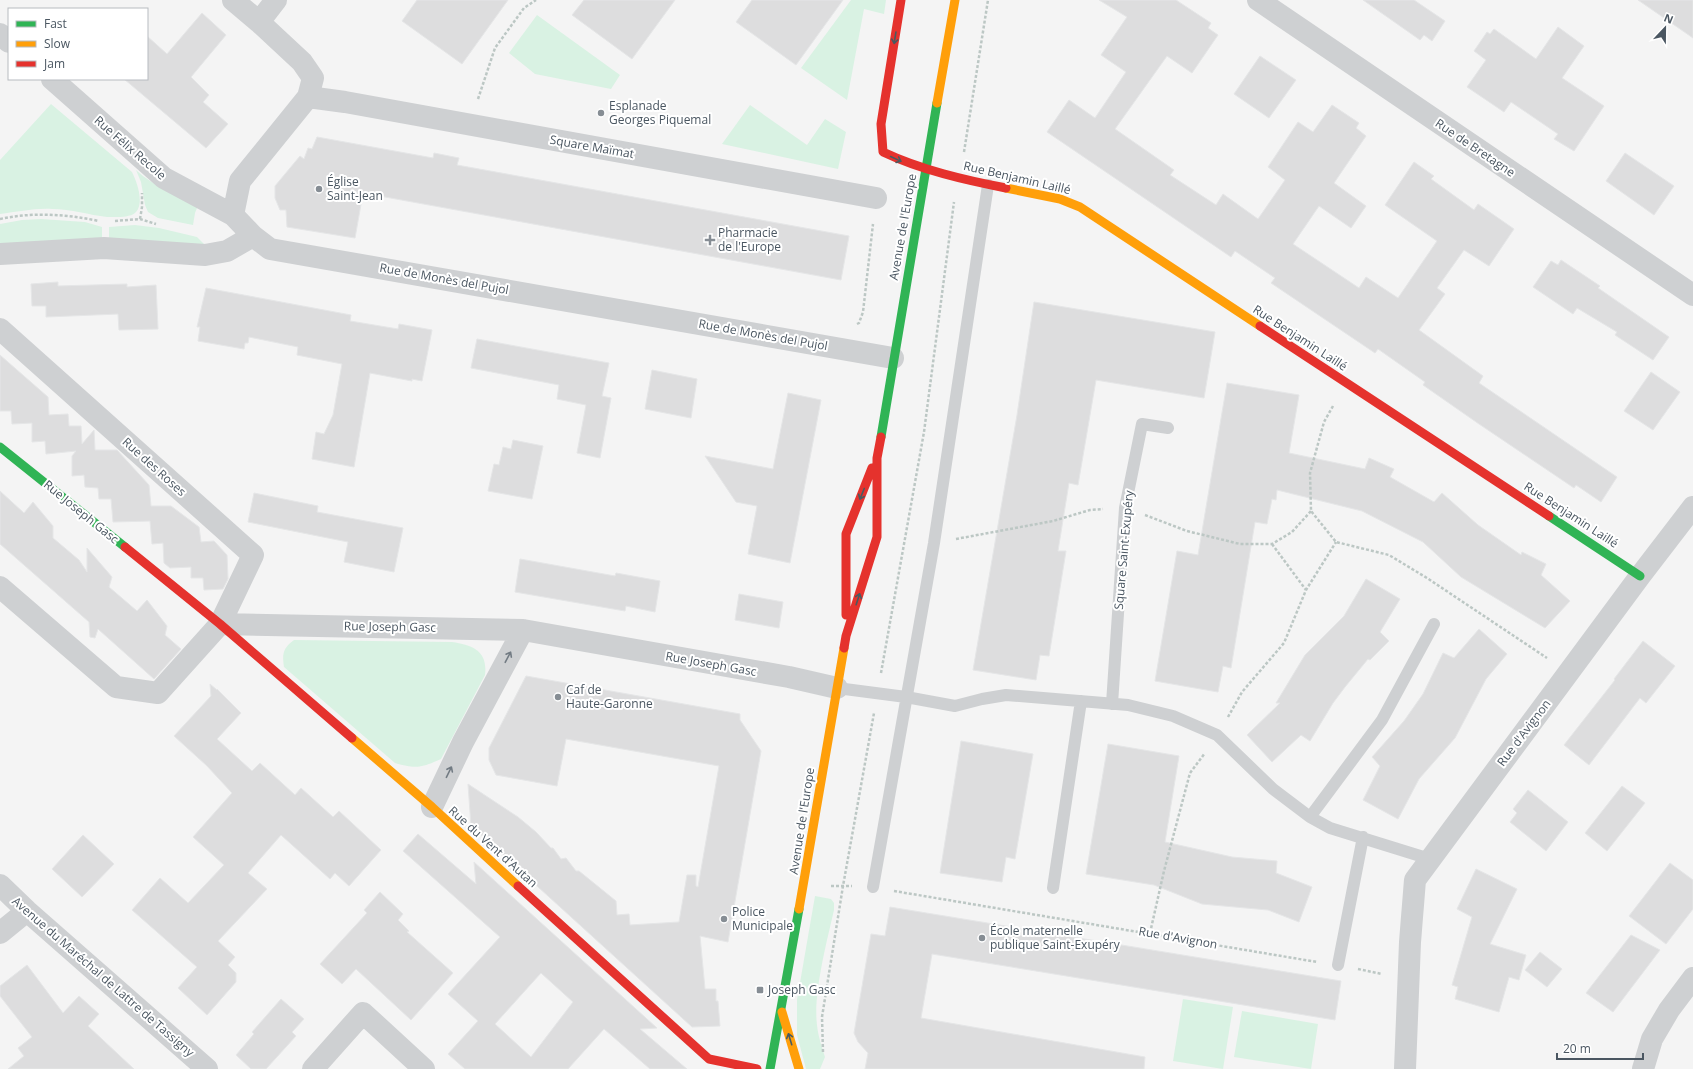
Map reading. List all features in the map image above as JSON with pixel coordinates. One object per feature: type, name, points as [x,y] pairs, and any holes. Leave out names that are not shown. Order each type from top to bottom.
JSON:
[{"type":"street","points":[[233,0],[302,62],[313,78],[308,97],[240,181],[233,215]]},
{"type":"street","points":[[259,22],[276,0]]},
{"type":"street","name":"Rue Benjamin Laillé","points":[[901,0],[881,124],[883,152],[902,161],[957,177],[988,185],[1060,199],[1080,207],[1640,576]]},
{"type":"street","name":"Avenue de l'Europe","points":[[770,1069],[804,885],[846,636],[877,537],[877,458],[925,168],[955,0]]},
{"type":"street","name":"Rue de Bretagne","points":[[1258,0],[1693,295]]},
{"type":"street","points":[[0,34],[8,41]]},
{"type":"street","name":"Rue Félix Recole","points":[[53,80],[164,178],[233,215],[253,236]]},
{"type":"street","name":"Square Maïmat","points":[[308,97],[469,124],[876,198]]},
{"type":"street","points":[[0,254],[104,248],[205,255],[226,251],[253,236]]},
{"type":"street","name":"Rue de Monès del Pujol","points":[[253,236],[270,249],[843,348],[893,358]]},
{"type":"street","name":"Rue des Roses","points":[[0,329],[252,555],[220,624]]},
{"type":"street","name":"Rue Joseph Gasc","points":[[0,447],[220,624],[523,630],[837,688]]},
{"type":"street","name":"Avenue de l'Europe","points":[[846,636],[846,534],[877,458]]},
{"type":"street","name":"Rue d'Avignon","points":[[1405,1069],[1408,979],[1414,880],[1693,507]]},
{"type":"street","points":[[0,587],[116,688],[158,693],[220,624]]},
{"type":"street","name":"Rue du Vent d'Autan","points":[[220,624],[432,807],[709,1059],[757,1069]]},
{"type":"street","points":[[432,807],[463,742],[523,630]]},
{"type":"street","name":"Avenue du Maréchal de Lattre de Tassigny","points":[[0,885],[27,911],[207,1069]]},
{"type":"street","points":[[0,933],[27,911]]},
{"type":"street","points":[[1643,1069],[1652,1039],[1669,1010],[1693,978]]},
{"type":"street","name":"Avenue de l'Europe","points":[[781,1009],[799,1069]]},
{"type":"street","points":[[313,1069],[363,1013],[424,1069]]},
{"type":"lane","points":[[873,887],[934,543],[988,185]]},
{"type":"lane","name":"Square Saint-Exupéry","points":[[1112,704],[1125,508],[1142,424],[1168,428]]},
{"type":"lane","points":[[1310,817],[1382,720],[1434,624]]},
{"type":"lane","points":[[837,688],[955,706],[1006,695],[1128,705],[1173,716],[1218,735],[1272,789],[1310,817],[1330,828],[1430,859]]},
{"type":"lane","points":[[1053,888],[1081,702]]},
{"type":"lane","points":[[1338,965],[1363,837]]},
{"type":"path","points":[[469,124],[495,48],[524,8],[536,0]]},
{"type":"path","points":[[881,674],[924,432],[957,177],[967,139],[988,0]]},
{"type":"path","points":[[843,348],[844,332],[859,323],[863,312],[876,198]]},
{"type":"path","points":[[0,219],[28,215],[57,214],[100,221]]},
{"type":"path","points":[[113,221],[140,219],[162,225]]},
{"type":"path","points":[[1346,382],[1324,422],[1310,472],[1311,511],[1336,542],[1389,555],[1427,578],[1568,673]]},
{"type":"path","points":[[877,537],[934,543],[1053,520],[1090,510],[1125,508],[1187,531],[1240,544],[1272,544],[1292,532],[1311,511]]},
{"type":"path","points":[[1272,544],[1306,590]]},
{"type":"path","points":[[823,1054],[822,1017],[843,886],[876,706]]},
{"type":"path","name":"Rue d'Avignon","points":[[804,885],[873,887],[1338,965],[1408,979]]},
{"type":"green space","points":[[851,0],[886,0],[884,14],[864,9],[847,100],[801,68]]},
{"type":"green space","points":[[537,15],[620,75],[611,89],[535,74],[509,53]]},
{"type":"green space","points":[[51,104],[132,172],[138,187],[140,199],[138,209],[135,213],[125,216],[107,217],[59,209],[46,209],[0,214],[0,160]]},
{"type":"green space","points":[[750,105],[807,145],[825,119],[846,132],[838,169],[722,144]]},
{"type":"green space","points":[[136,170],[158,186],[199,203],[195,213],[193,225],[158,218],[148,212],[145,205],[141,182]]},
{"type":"green space","points":[[41,219],[85,222],[102,227],[102,243],[0,251],[0,224],[22,220]]},
{"type":"green space","points":[[135,225],[159,228],[197,237],[205,245],[109,243],[109,227]]},
{"type":"green space","points":[[294,640],[460,643],[472,647],[478,651],[484,660],[485,675],[441,759],[423,766],[408,766],[395,763],[284,667],[283,658],[285,649]]},
{"type":"green space","points":[[815,896],[831,899],[834,903],[834,910],[821,968],[816,1012],[820,1041],[825,1057],[820,1069],[806,1069],[797,1035],[797,1000]]},
{"type":"green space","points":[[1183,999],[1233,1007],[1223,1069],[1173,1061]]},
{"type":"green space","points":[[1242,1011],[1318,1024],[1311,1069],[1234,1057]]},
{"type":"building","points":[[417,0],[508,0],[462,64],[402,21]]},
{"type":"building","points":[[584,0],[675,0],[632,59],[572,15]]},
{"type":"building","points":[[752,0],[843,0],[796,65],[736,22]]},
{"type":"building","points":[[1099,0],[1176,0],[1211,23],[1208,28],[1218,35],[1192,73],[1167,56],[1115,129],[1174,170],[1170,175],[1216,205],[1223,194],[1258,219],[1285,180],[1268,167],[1298,122],[1313,132],[1332,105],[1359,123],[1356,128],[1366,136],[1334,183],[1366,206],[1351,228],[1319,206],[1293,244],[1359,288],[1366,277],[1398,298],[1437,241],[1385,205],[1414,162],[1434,176],[1431,179],[1474,210],[1478,204],[1514,229],[1489,266],[1464,250],[1437,288],[1445,294],[1419,330],[1483,376],[1479,383],[1617,477],[1601,502],[1576,485],[1574,488],[1479,424],[1423,385],[1425,382],[1378,349],[1375,353],[1271,283],[1275,278],[1235,251],[1231,257],[1047,132],[1069,100],[1095,118],[1126,72],[1101,55],[1127,17]]},
{"type":"building","points":[[1363,0],[1414,0],[1445,21],[1432,41],[1424,35],[1420,40]]},
{"type":"building","points":[[1638,0],[1693,0],[1693,38]]},
{"type":"building","points":[[202,13],[226,35],[191,77],[209,95],[203,102],[228,124],[206,148],[125,80],[148,80],[148,37],[167,54]]},
{"type":"building","points":[[1558,27],[1584,46],[1562,78],[1604,106],[1574,151],[1554,139],[1558,134],[1511,102],[1504,112],[1467,87],[1486,60],[1474,51],[1487,32],[1490,34],[1494,29],[1536,59]]},
{"type":"building","points":[[1260,56],[1296,80],[1269,118],[1234,94]]},
{"type":"building","points":[[317,137],[433,158],[434,153],[459,158],[457,165],[849,236],[841,280],[363,193],[355,238],[287,227],[286,210],[280,210],[275,198],[275,186],[300,156],[304,159],[308,148],[312,149]]},
{"type":"building","points":[[1625,153],[1674,186],[1654,215],[1606,181]]},
{"type":"building","points":[[1561,260],[1600,286],[1598,288],[1669,337],[1653,360],[1615,335],[1617,332],[1577,308],[1573,314],[1533,287],[1551,261],[1558,265]]},
{"type":"building","points":[[58,282],[58,286],[127,284],[127,287],[156,285],[158,329],[119,330],[118,314],[46,317],[46,306],[32,306],[31,284]]},
{"type":"building","points":[[206,288],[351,315],[350,321],[398,329],[399,324],[432,330],[422,381],[412,379],[412,381],[370,373],[354,467],[312,459],[316,432],[324,434],[333,415],[342,364],[297,355],[298,347],[249,337],[248,343],[245,343],[244,349],[198,341],[200,327],[197,327]]},
{"type":"building","points":[[1034,302],[1215,332],[1204,398],[1096,380],[1078,485],[1069,483],[1058,551],[1066,551],[1049,656],[1040,655],[1036,680],[973,670],[1017,415]]},
{"type":"building","points":[[477,339],[609,363],[602,396],[611,398],[600,458],[577,453],[586,405],[557,399],[559,385],[471,368]]},
{"type":"building","points":[[0,355],[48,397],[49,415],[68,414],[69,426],[81,426],[82,444],[94,430],[95,450],[117,450],[149,485],[151,506],[171,506],[199,527],[201,542],[214,541],[227,555],[228,579],[223,589],[204,590],[203,578],[191,578],[191,567],[170,568],[164,563],[163,543],[152,544],[150,521],[113,522],[111,499],[99,499],[98,488],[85,487],[84,475],[72,476],[72,456],[76,451],[46,454],[45,441],[32,442],[32,423],[12,424],[11,411],[0,411]]},
{"type":"building","points":[[652,370],[697,379],[691,418],[645,409]]},
{"type":"building","points":[[1651,372],[1680,392],[1653,430],[1624,411]]},
{"type":"building","points":[[1227,383],[1299,395],[1289,453],[1365,469],[1369,458],[1394,469],[1390,477],[1434,502],[1442,493],[1478,525],[1521,555],[1522,552],[1546,564],[1541,575],[1570,601],[1545,628],[1461,577],[1423,542],[1362,511],[1277,490],[1276,500],[1272,499],[1267,524],[1255,522],[1231,668],[1223,666],[1218,692],[1155,681],[1177,551],[1198,555]]},
{"type":"building","points":[[788,393],[821,400],[790,563],[748,554],[757,506],[736,502],[705,456],[773,469]]},
{"type":"building","points":[[513,440],[543,446],[532,499],[488,491],[494,464],[499,465],[503,447],[511,449]]},
{"type":"building","points":[[0,491],[24,513],[33,502],[53,526],[53,538],[79,560],[87,572],[87,548],[112,577],[109,587],[137,611],[147,600],[167,626],[165,635],[181,649],[154,679],[98,629],[95,638],[90,637],[89,622],[0,544]]},
{"type":"building","points":[[254,493],[318,506],[317,512],[403,528],[394,572],[344,562],[348,542],[248,522]]},
{"type":"building","points":[[520,559],[615,576],[616,573],[660,581],[655,612],[626,606],[625,611],[515,592]]},
{"type":"building","points":[[1366,579],[1400,599],[1380,632],[1389,641],[1370,660],[1368,659],[1345,687],[1333,703],[1310,741],[1301,735],[1272,762],[1247,735],[1280,703],[1276,703],[1305,655],[1344,616]]},
{"type":"building","points":[[739,594],[783,602],[779,628],[735,620]]},
{"type":"building","points":[[1479,629],[1507,654],[1486,679],[1455,738],[1419,779],[1398,819],[1363,800],[1380,766],[1372,757],[1404,721],[1423,694],[1443,653],[1454,658]]},
{"type":"building","points":[[1643,641],[1675,666],[1646,703],[1640,698],[1589,765],[1564,745],[1615,680],[1614,679]]},
{"type":"building","points":[[526,676],[740,714],[740,720],[761,751],[728,942],[700,936],[705,989],[716,989],[716,1001],[718,1001],[720,1026],[692,1027],[471,826],[468,784],[518,817],[536,832],[551,848],[553,848],[561,859],[566,858],[576,871],[579,871],[616,901],[617,915],[629,914],[630,925],[679,922],[687,875],[696,875],[696,886],[698,887],[719,766],[566,739],[557,786],[496,775],[489,760],[489,748]]},
{"type":"building","points":[[210,684],[241,713],[217,739],[252,771],[260,763],[295,795],[301,788],[333,817],[339,811],[381,850],[349,886],[335,873],[330,879],[281,835],[248,873],[267,889],[218,941],[235,957],[228,965],[236,973],[236,982],[207,1015],[178,988],[197,967],[132,910],[160,878],[188,903],[224,865],[193,837],[232,793],[207,766],[174,736],[211,696]]},
{"type":"building","points":[[961,741],[1033,754],[1015,859],[1006,857],[1002,882],[940,873]]},
{"type":"building","points":[[1108,744],[1179,756],[1165,842],[1232,857],[1277,861],[1276,873],[1312,887],[1299,922],[1268,910],[1202,904],[1154,885],[1086,874]]},
{"type":"building","points":[[1622,786],[1645,803],[1607,851],[1585,833]]},
{"type":"building","points":[[1528,790],[1568,822],[1546,851],[1510,822],[1517,813],[1513,809]]},
{"type":"building","points":[[418,834],[476,884],[474,862],[657,1028],[640,1029],[687,1069],[650,1069],[604,1029],[568,1069],[465,1069],[448,1054],[478,1021],[448,994],[500,937],[403,851]],"holes":[[[541,973],[573,1002],[531,1057],[495,1024]]]},
{"type":"building","points":[[83,835],[114,864],[82,897],[52,869]]},
{"type":"building","points":[[1670,863],[1693,880],[1693,909],[1666,944],[1629,916]]},
{"type":"building","points":[[1476,869],[1517,889],[1490,944],[1526,955],[1519,980],[1509,977],[1499,1012],[1455,999],[1458,987],[1452,985],[1472,917],[1457,909]]},
{"type":"building","points":[[380,892],[403,914],[398,920],[409,931],[407,932],[453,973],[411,1020],[356,969],[342,984],[320,964],[367,913],[364,910]]},
{"type":"building","points":[[890,907],[1341,981],[1335,1020],[932,954],[921,1018],[1145,1057],[1144,1069],[865,1069],[868,1053],[858,1042],[854,1033],[871,934],[885,936]]},
{"type":"building","points":[[1631,935],[1660,950],[1613,1012],[1586,993]]},
{"type":"building","points":[[1540,952],[1562,969],[1547,987],[1525,970]]},
{"type":"building","points":[[27,965],[63,1013],[79,996],[99,1014],[88,1026],[134,1069],[8,1069],[24,1056],[18,1048],[32,1037],[0,996],[0,986]]},
{"type":"building","points":[[281,999],[304,1019],[292,1032],[296,1036],[266,1069],[251,1069],[236,1055],[254,1034],[252,1032]]},
{"type":"traffic: fast","points":[[881,437],[937,103]]},
{"type":"traffic: fast","points":[[0,447],[125,547]]},
{"type":"traffic: fast","points":[[1549,516],[1640,576]]},
{"type":"traffic: fast","points":[[770,1069],[799,909]]},
{"type":"traffic: slow","points":[[937,103],[955,0]]},
{"type":"traffic: slow","points":[[1006,188],[1060,199],[1080,207],[1260,326]]},
{"type":"traffic: slow","points":[[799,909],[844,648]]},
{"type":"traffic: slow","points":[[352,738],[432,807],[518,886]]},
{"type":"traffic: slow","points":[[782,1012],[799,1069]]},
{"type":"traffic: jam","points":[[901,0],[881,124],[883,152],[912,164],[943,174],[1006,188]]},
{"type":"traffic: jam","points":[[1260,326],[1549,516]]},
{"type":"traffic: jam","points":[[844,648],[846,636],[877,537],[877,458],[881,437]]},
{"type":"traffic: jam","points":[[846,615],[846,534],[872,468]]},
{"type":"traffic: jam","points":[[125,547],[220,624],[352,738]]},
{"type":"traffic: jam","points":[[518,886],[709,1059],[757,1069]]},
{"type":"place","name":"Esplanade Georges Piquemal","points":[[601,113]]},
{"type":"place","name":"Église Saint-Jean","points":[[319,189]]},
{"type":"place","name":"Pharmacie de l'Europe","points":[[710,240]]},
{"type":"place","name":"Caf de Haute-Garonne","points":[[558,697]]},
{"type":"place","name":"Police Municipale","points":[[724,919]]},
{"type":"place","name":"École maternelle publique Saint-Exupéry","points":[[982,938]]},
{"type":"place","name":"Joseph Gasc","points":[[760,990]]}]
